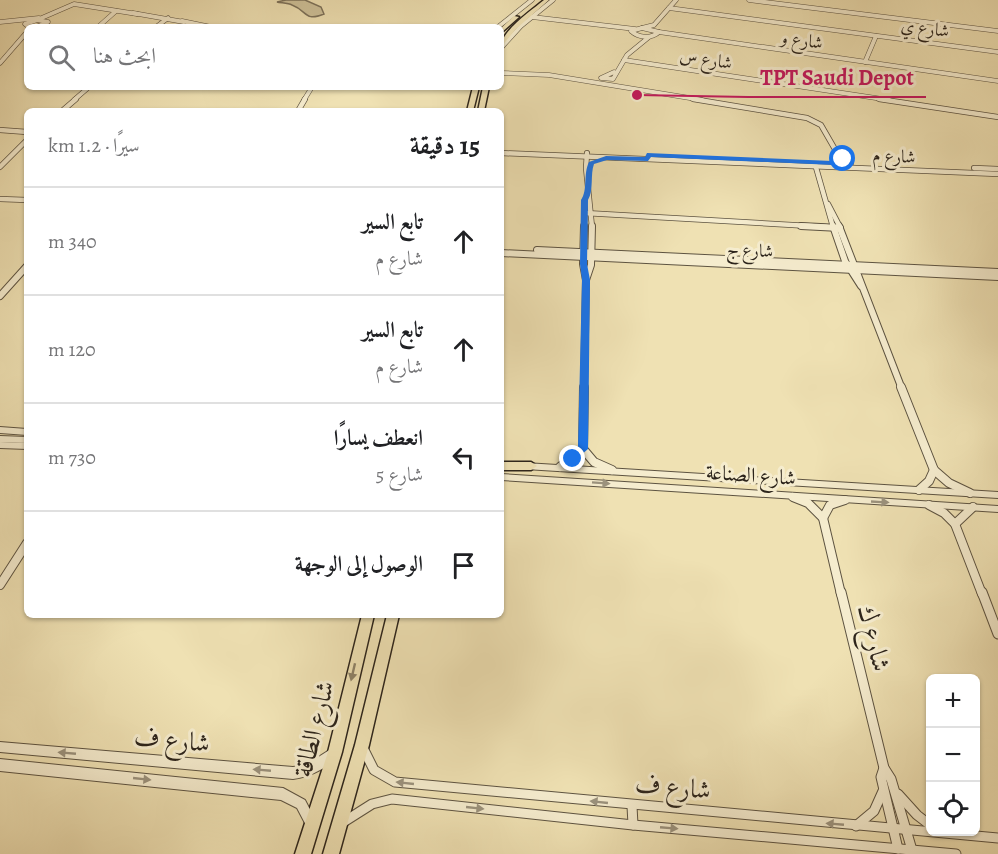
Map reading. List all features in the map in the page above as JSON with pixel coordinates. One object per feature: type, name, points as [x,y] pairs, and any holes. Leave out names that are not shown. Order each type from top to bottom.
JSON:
[{"type":"main road","points":[[504,28],[538,0]]},
{"type":"main road","points":[[504,42],[514,28],[547,0]]},
{"type":"main road","points":[[471,108],[474,90]]},
{"type":"main road","points":[[481,108],[485,90]]},
{"type":"main road","points":[[504,465],[531,466]]},
{"type":"main road","name":"شارع الطاقة","points":[[303,854],[335,752],[367,618]]},
{"type":"main road","points":[[331,854],[362,745],[392,618]]},
{"type":"street","points":[[502,24],[532,0]]},
{"type":"street","points":[[504,43],[553,0]]},
{"type":"street","points":[[533,16],[633,30],[654,25],[676,0]]},
{"type":"street","points":[[749,0],[998,31]]},
{"type":"street","points":[[43,24],[67,6]]},
{"type":"street","points":[[31,24],[67,6],[101,8],[195,24]]},
{"type":"street","name":"شارع ي","points":[[669,8],[998,52]]},
{"type":"street","points":[[102,24],[118,11]]},
{"type":"street","points":[[0,23],[27,20],[56,12]]},
{"type":"street","points":[[160,24],[166,19]]},
{"type":"street","points":[[37,20],[47,21]]},
{"type":"street","points":[[0,23],[24,26]]},
{"type":"street","points":[[654,25],[657,32]]},
{"type":"street","points":[[642,28],[657,32]]},
{"type":"street","points":[[633,30],[640,41]]},
{"type":"street","points":[[614,72],[640,41],[657,32]]},
{"type":"street","name":"شارع و","points":[[657,32],[998,81]]},
{"type":"street","points":[[636,35],[649,37]]},
{"type":"street","points":[[0,63],[24,36]]},
{"type":"street","points":[[865,62],[876,36]]},
{"type":"street","name":"شارع س","points":[[624,60],[998,117]]},
{"type":"street","points":[[504,73],[549,75],[807,118],[821,125],[840,158],[851,163]]},
{"type":"street","points":[[65,108],[86,90]]},
{"type":"street","points":[[300,108],[310,90]]},
{"type":"street","points":[[0,132],[24,133]]},
{"type":"street","points":[[0,167],[24,145]]},
{"type":"street","name":"شارع م","points":[[504,151],[589,158],[648,157],[812,166]]},
{"type":"street","name":"شارع م","points":[[504,151],[589,158],[648,157]]},
{"type":"street","points":[[587,243],[591,224],[587,174],[589,158]]},
{"type":"street","points":[[840,158],[833,165],[812,166],[828,204],[849,267],[857,272]]},
{"type":"street","name":"شارع م","points":[[750,161],[812,166],[851,163],[998,169]]},
{"type":"street","name":"شارع م","points":[[833,165],[998,174]]},
{"type":"street","points":[[588,195],[585,200],[584,215],[587,254],[584,264],[586,280],[583,449],[594,462],[612,470]]},
{"type":"street","points":[[0,201],[24,202]]},
{"type":"street","points":[[584,215],[591,213],[622,217],[836,226]]},
{"type":"street","points":[[591,213],[604,216]]},
{"type":"street","points":[[591,224],[604,216]]},
{"type":"street","points":[[836,226],[852,256],[861,286],[934,470],[949,483],[970,493]]},
{"type":"street","points":[[563,253],[587,243]]},
{"type":"street","points":[[587,243],[608,255],[591,265]]},
{"type":"street","name":"شارع ج","points":[[504,250],[849,267],[857,272],[871,269],[998,272]]},
{"type":"street","points":[[563,253],[584,264]]},
{"type":"street","points":[[586,280],[591,265],[587,254]]},
{"type":"street","points":[[832,266],[844,255]]},
{"type":"street","points":[[852,256],[871,269]]},
{"type":"street","points":[[832,266],[857,272],[871,269]]},
{"type":"street","points":[[0,296],[24,269]]},
{"type":"street","name":"شارع ج","points":[[871,269],[998,277]]},
{"type":"street","points":[[0,430],[24,432]]},
{"type":"street","points":[[0,439],[24,440]]},
{"type":"street","points":[[0,445],[24,446]]},
{"type":"street","points":[[560,467],[583,449]]},
{"type":"street","name":"شارع الصناعة","points":[[531,466],[998,495]]},
{"type":"street","points":[[919,490],[929,481],[934,470]]},
{"type":"street","name":"شارع الصناعة","points":[[504,477],[998,509]]},
{"type":"street","points":[[787,495],[808,503],[822,518],[830,505],[847,500]]},
{"type":"street","points":[[928,504],[944,513],[955,524],[998,634]]},
{"type":"street","points":[[955,524],[973,507]]},
{"type":"street","name":"شارع ك","points":[[822,518],[884,768],[881,777],[889,788],[912,850]]},
{"type":"street","points":[[0,585],[24,548]]},
{"type":"street","name":"شارع ف","points":[[362,745],[374,770],[395,782],[632,806],[926,832]]},
{"type":"street","name":"شارع ف","points":[[0,747],[293,773],[314,768],[335,752]]},
{"type":"street","name":"شارع ف","points":[[0,765],[283,794],[293,797],[301,804],[313,827]]},
{"type":"street","points":[[856,826],[874,811],[889,788],[926,821]]},
{"type":"street","name":"شارع ك","points":[[889,788],[893,828],[898,849]]},
{"type":"street","name":"شارع ف","points":[[340,824],[367,805],[379,800],[392,799],[633,825],[956,854]]},
{"type":"street","points":[[632,806],[633,825]]},
{"type":"street","name":"شارع ف","points":[[977,836],[998,838]]},
{"type":"shaded area","points":[[305,0],[321,7],[324,14],[309,16],[297,7],[277,2]]},
{"type":"place","name":"TPT Saudi Depot","points":[[637,95]]},
{"type":"route","points":[[573,459],[583,449],[585,200],[588,195],[587,174],[591,163],[606,158],[648,159],[647,155],[834,163],[840,158],[843,159]]}]
